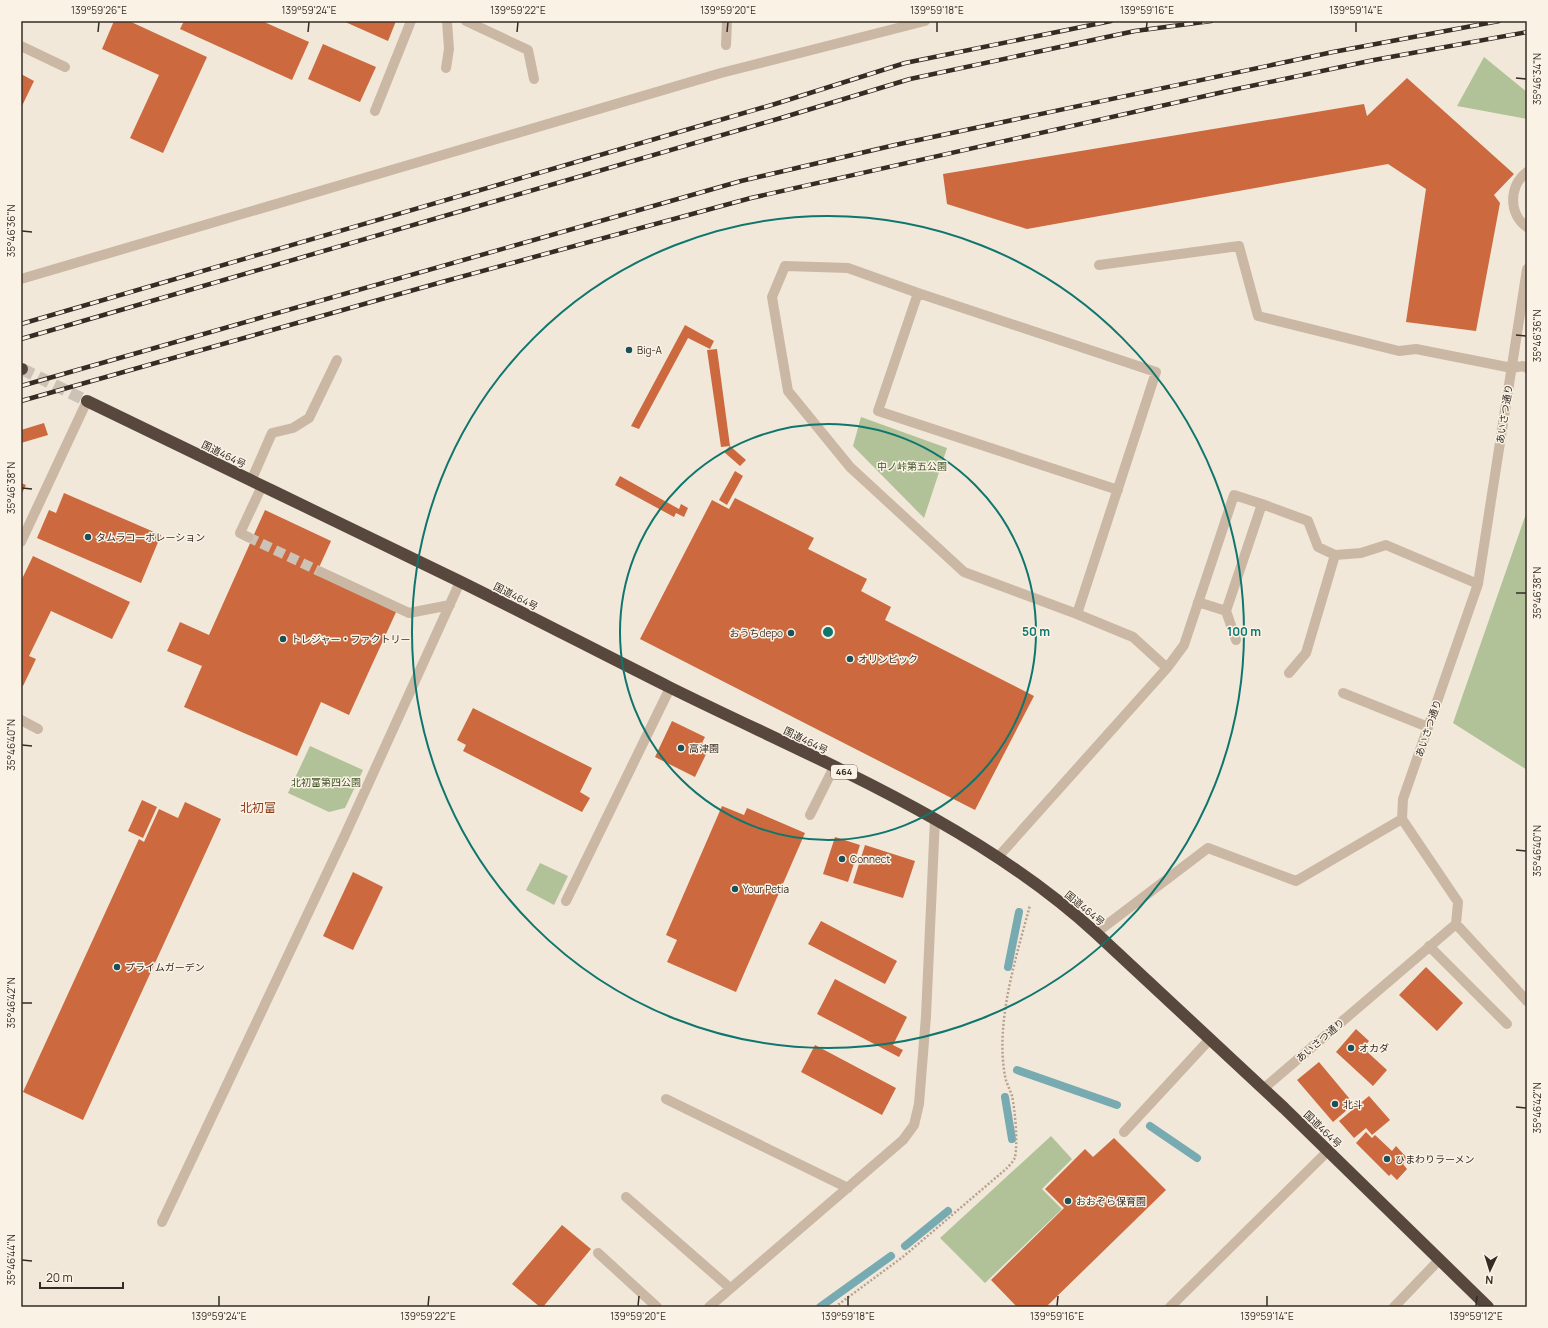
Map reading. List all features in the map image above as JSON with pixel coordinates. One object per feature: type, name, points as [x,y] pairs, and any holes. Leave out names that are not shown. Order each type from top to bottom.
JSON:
[{"type":"highway","name":"国道464号","points":[[87,401],[460,582],[670,688],[918,809],[998,857],[1076,915],[1096,933],[1328,1151],[1488,1307]]},
{"type":"street","points":[[375,111],[411,21]]},
{"type":"street","points":[[446,68],[449,50],[448,21]]},
{"type":"street","points":[[466,21],[528,50],[534,79]]},
{"type":"street","points":[[726,45],[727,21]]},
{"type":"street","points":[[21,279],[721,73],[925,21]]},
{"type":"street","points":[[21,46],[65,67]]},
{"type":"street","points":[[1527,172],[1522,175],[1516,185],[1513,196],[1517,216],[1527,227]]},
{"type":"street","points":[[1099,265],[1239,246],[1258,316],[1399,351],[1416,350],[1512,368],[1523,366],[1527,368]]},
{"type":"street","points":[[1077,614],[1156,372],[918,293],[848,268],[785,266],[772,297],[788,391],[850,467],[964,572],[1077,614],[1133,637],[1167,668]]},
{"type":"street","name":"あいさつ通り","points":[[1402,819],[1403,799],[1478,584],[1527,269]]},
{"type":"street","points":[[918,293],[878,411],[1118,490]]},
{"type":"street","points":[[248,537],[240,533],[272,433],[293,428],[310,418],[337,360]]},
{"type":"street","points":[[21,542],[87,401]]},
{"type":"street","points":[[998,857],[1167,668],[1184,645],[1234,495],[1308,521],[1318,547],[1335,555],[1361,553],[1386,545],[1478,584]]},
{"type":"street","points":[[1236,640],[1226,611],[1262,504]]},
{"type":"street","points":[[1289,672],[1306,653],[1335,555]]},
{"type":"street","points":[[321,572],[409,613],[450,605]]},
{"type":"street","points":[[162,1222],[345,835],[460,582]]},
{"type":"street","points":[[1198,602],[1226,611]]},
{"type":"street","points":[[566,901],[670,688]]},
{"type":"street","points":[[1343,692],[1428,727]]},
{"type":"street","points":[[21,720],[38,729]]},
{"type":"street","points":[[810,815],[834,767]]},
{"type":"street","points":[[709,1307],[903,1140],[914,1126],[917,1111],[926,1016],[935,819]]},
{"type":"street","points":[[1096,933],[1208,848],[1296,881],[1402,819],[1458,902],[1456,924],[1527,1000]]},
{"type":"street","name":"あいさつ通り","points":[[1263,1089],[1456,924]]},
{"type":"street","points":[[1429,946],[1507,1024]]},
{"type":"street","points":[[1124,1132],[1210,1039]]},
{"type":"street","points":[[666,1099],[848,1188]]},
{"type":"street","points":[[1170,1307],[1328,1151]]},
{"type":"street","points":[[626,1197],[730,1288]]},
{"type":"street","points":[[598,1253],[657,1307]]},
{"type":"street","points":[[1394,1307],[1440,1260]]},
{"type":"path","points":[[835,1307],[904,1256],[1006,1169],[1015,1158],[1016,1135],[1012,1097],[1005,1077],[1003,1044],[1004,1016],[1014,967],[1031,904],[1038,886]]},
{"type":"green space","points":[[1484,57],[1527,92],[1527,119],[1457,106]]},
{"type":"green space","name":"中ノ峠第五公園","points":[[861,417],[947,448],[924,518],[853,446]]},
{"type":"green space","points":[[1527,511],[1527,770],[1453,723]]},
{"type":"green space","name":"北初富第四公園","points":[[310,746],[363,770],[345,808],[329,812],[288,793]]},
{"type":"green space","points":[[540,863],[568,876],[554,905],[526,890]]},
{"type":"green space","points":[[1051,1136],[1072,1159],[1042,1189],[1062,1209],[985,1283],[940,1238]]},
{"type":"building","points":[[114,21],[129,21],[207,57],[163,153],[130,138],[159,75],[102,49]]},
{"type":"building","points":[[184,21],[262,21],[309,42],[292,80],[180,29]]},
{"type":"building","points":[[343,21],[396,21],[388,41]]},
{"type":"building","points":[[323,44],[376,67],[360,102],[308,79]]},
{"type":"building","points":[[21,74],[34,81],[21,108]]},
{"type":"building","points":[[1407,78],[1514,174],[1494,195],[1500,203],[1476,331],[1406,322],[1426,189],[1388,164],[1027,229],[947,204],[943,174],[1364,104],[1367,116]]},
{"type":"building","points":[[685,325],[714,341],[710,349],[688,338],[639,429],[631,426]]},
{"type":"building","points":[[717,349],[730,446],[721,447],[707,350]]},
{"type":"building","points":[[44,423],[48,435],[21,443],[21,430]]},
{"type":"building","points":[[730,446],[746,460],[740,466],[724,452]]},
{"type":"building","points":[[735,471],[743,476],[727,505],[719,500]]},
{"type":"building","points":[[620,476],[679,509],[681,504],[688,508],[684,517],[676,513],[674,517],[615,485]]},
{"type":"building","points":[[21,483],[26,485],[21,495]]},
{"type":"building","points":[[64,493],[161,535],[141,583],[37,538],[49,510],[56,513]]},
{"type":"building","points":[[735,498],[814,538],[808,549],[867,579],[861,591],[891,607],[885,620],[1034,696],[975,810],[640,639],[712,500],[729,509]]},
{"type":"building","points":[[265,510],[331,541],[316,574],[397,610],[349,715],[321,702],[297,756],[184,707],[202,666],[167,651],[180,622],[209,635]]},
{"type":"building","points":[[33,556],[130,602],[112,639],[51,611],[29,656],[36,659],[23,686],[21,685],[21,581]]},
{"type":"building","points":[[473,708],[592,768],[580,792],[590,798],[582,812],[463,751],[466,745],[457,740]]},
{"type":"building","points":[[672,721],[705,737],[702,743],[710,746],[695,777],[655,757]]},
{"type":"building","points":[[142,800],[157,807],[143,838],[128,831]]},
{"type":"building","name":"プライムガーデン","points":[[185,802],[221,819],[83,1120],[23,1092],[139,839],[144,842],[159,809],[178,818]]},
{"type":"building","points":[[722,806],[744,815],[747,808],[805,833],[736,992],[667,962],[677,940],[666,935]]},
{"type":"building","points":[[835,837],[860,845],[848,882],[823,874]]},
{"type":"building","points":[[865,845],[915,861],[903,898],[853,883]]},
{"type":"building","points":[[353,872],[383,887],[353,950],[323,936]]},
{"type":"building","points":[[821,921],[897,961],[885,984],[808,944]]},
{"type":"building","points":[[1426,967],[1463,1003],[1437,1031],[1399,995]]},
{"type":"building","points":[[835,979],[907,1017],[893,1045],[903,1050],[899,1057],[817,1014]]},
{"type":"building","points":[[1356,1029],[1369,1041],[1363,1048],[1387,1070],[1373,1086],[1336,1052]]},
{"type":"building","points":[[815,1045],[896,1088],[882,1115],[801,1072]]},
{"type":"building","points":[[1319,1062],[1354,1104],[1333,1122],[1297,1080]]},
{"type":"building","points":[[1369,1096],[1390,1120],[1372,1135],[1366,1128],[1354,1138],[1339,1121]]},
{"type":"building","points":[[1366,1132],[1372,1138],[1375,1135],[1392,1151],[1396,1146],[1408,1159],[1403,1164],[1407,1169],[1397,1180],[1391,1174],[1389,1176],[1356,1143]]},
{"type":"building","points":[[1114,1138],[1166,1190],[1046,1307],[1017,1307],[991,1280],[1064,1208],[1045,1189],[1085,1149],[1093,1157]]},
{"type":"building","points":[[562,1225],[591,1249],[543,1307],[540,1307],[512,1284]]},
{"type":"waterway","points":[[1008,967],[1019,912]]},
{"type":"waterway","points":[[1017,1070],[1117,1105]]},
{"type":"waterway","points":[[1005,1097],[1012,1139]]},
{"type":"waterway","points":[[1150,1126],[1197,1158]]},
{"type":"waterway","points":[[905,1246],[948,1211]]},
{"type":"waterway","points":[[820,1307],[891,1256]]},
{"type":"tunnel","points":[[22,369],[87,401]]},
{"type":"tunnel","points":[[248,537],[321,572]]},
{"type":"railway","points":[[21,324],[775,104],[905,63],[1111,21]]},
{"type":"railway","points":[[21,339],[781,118],[910,79],[1135,31],[1211,21]]},
{"type":"railway","points":[[21,386],[741,181],[895,145],[1333,52],[1499,21]]},
{"type":"railway","points":[[21,401],[442,282],[751,198],[1232,90],[1374,60],[1527,32]]},
{"type":"place","name":"Big-A","points":[[629,350]]},
{"type":"place","name":"タムラコーポレーション","points":[[88,537]]},
{"type":"place","name":"おうちdepo","points":[[791,633]]},
{"type":"place","name":"トレジャー・ファクトリー","points":[[283,639]]},
{"type":"place","name":"オリンピック","points":[[850,659]]},
{"type":"place","name":"高津園","points":[[681,748]]},
{"type":"place","name":"Connect","points":[[842,859]]},
{"type":"place","name":"Your Petia","points":[[735,889]]},
{"type":"place","name":"プライムガーデン","points":[[117,967]]},
{"type":"place","name":"オカダ","points":[[1351,1048]]},
{"type":"place","name":"北斗","points":[[1335,1104]]},
{"type":"place","name":"ひまわりラーメン","points":[[1387,1159]]},
{"type":"place","name":"おおぞら保育園","points":[[1068,1201]]},
{"type":"district","name":"北初富","points":[[258,808]]}]
